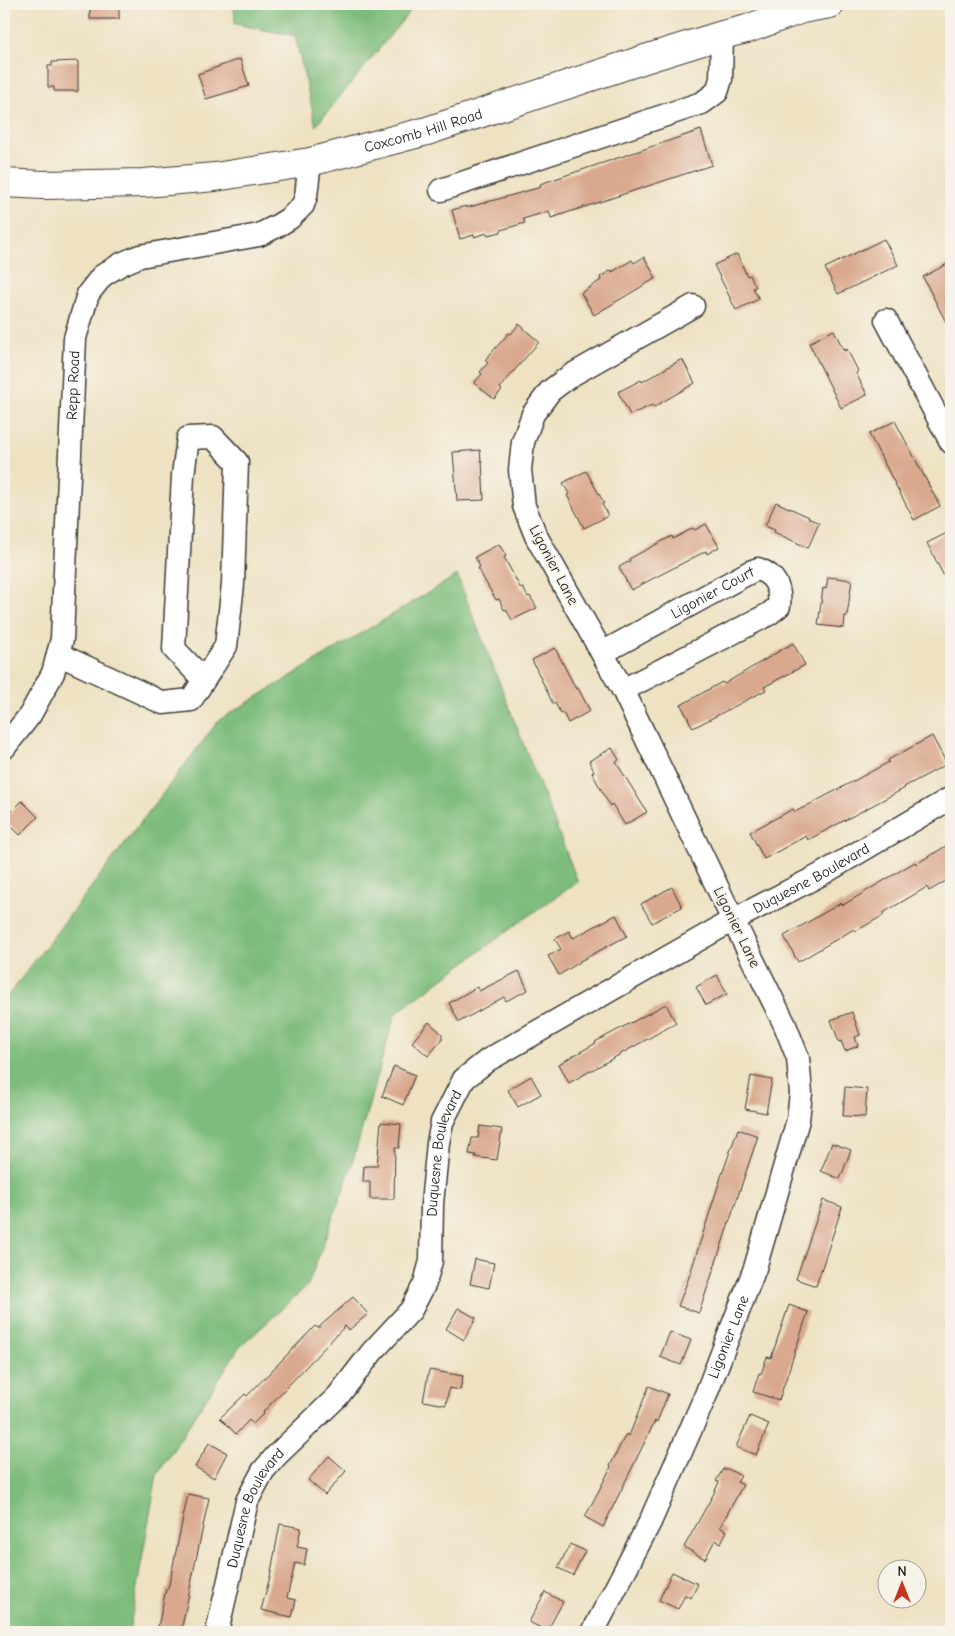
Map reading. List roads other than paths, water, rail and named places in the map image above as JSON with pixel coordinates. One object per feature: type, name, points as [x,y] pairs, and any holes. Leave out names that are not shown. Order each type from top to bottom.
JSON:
[{"type":"main road","name":"Coxcomb Hill Road","points":[[4,183],[43,185],[144,183],[215,177],[310,162],[427,131],[722,35],[746,29],[802,9],[830,4]]},
{"type":"street","points":[[441,190],[702,103],[717,92],[721,79],[722,35]]},
{"type":"street","name":"Repp Road","points":[[4,748],[30,715],[53,673],[62,638],[75,338],[88,294],[102,276],[121,264],[140,256],[259,235],[277,226],[290,218],[302,205],[306,196],[310,162]]},
{"type":"street","name":"Ligonier Lane","points":[[593,1632],[650,1522],[705,1397],[755,1268],[798,1120],[801,1093],[798,1058],[785,1025],[623,690],[536,536],[524,506],[520,470],[523,442],[533,414],[550,391],[570,376],[693,306]]},
{"type":"street","points":[[886,320],[951,442]]},
{"type":"street","points":[[58,654],[163,703],[191,700],[204,680],[226,646],[234,584],[237,462],[213,437],[188,438],[183,476],[174,649],[204,680]]},
{"type":"street","name":"Ligonier Court","points":[[602,653],[750,572],[758,569],[772,576],[780,596],[779,606],[769,614],[623,690]]},
{"type":"street","name":"Duquesne Boulevard","points":[[217,1632],[247,1501],[263,1471],[338,1396],[372,1352],[412,1310],[426,1284],[431,1261],[432,1204],[438,1143],[442,1122],[464,1079],[488,1060],[733,920],[820,875],[951,798]]}]
